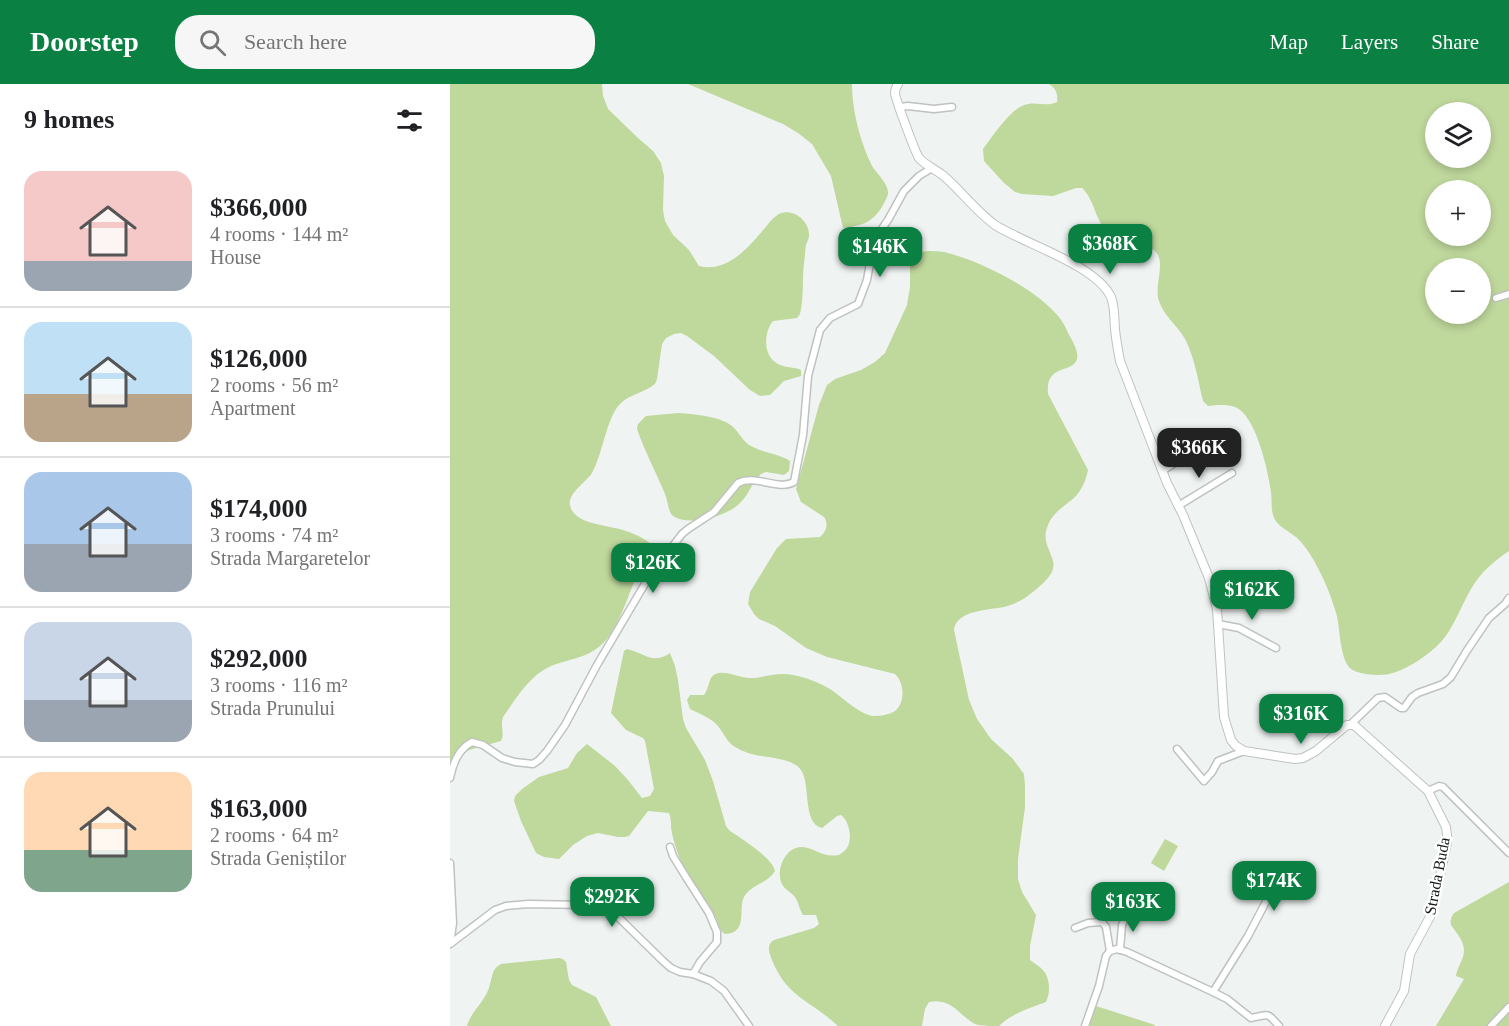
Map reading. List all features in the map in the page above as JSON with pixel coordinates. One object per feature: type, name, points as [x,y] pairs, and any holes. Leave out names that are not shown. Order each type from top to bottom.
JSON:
[{"type":"street","points":[[898,84],[895,93],[916,154],[922,161],[944,176],[986,219],[1080,268],[1107,290],[1113,305],[1120,361],[1162,471],[1200,554],[1216,601],[1224,717],[1231,740],[1236,746],[1244,751],[1295,759],[1303,758],[1309,756],[1350,724],[1378,698],[1385,697],[1404,708],[1418,693],[1443,684],[1451,677],[1489,618],[1509,598]]},
{"type":"street","points":[[900,107],[934,109],[952,107]]},
{"type":"street","points":[[450,778],[455,760],[464,747],[472,742],[483,745],[502,758],[515,762],[533,764],[539,760],[565,725],[649,577],[678,539],[688,529],[714,512],[742,481],[751,480],[782,485],[794,482],[803,435],[808,376],[820,330],[830,318],[858,304],[867,280],[876,235],[888,220],[903,191],[919,176],[932,168]]},
{"type":"street","points":[[1496,298],[1509,294]]},
{"type":"street","points":[[1162,471],[1220,436]]},
{"type":"street","points":[[1178,506],[1232,473]]},
{"type":"street","points":[[1216,601],[1279,574]]},
{"type":"street","points":[[1218,624],[1228,624],[1239,628],[1276,648]]},
{"type":"street","name":"Strada Buda","points":[[1350,724],[1358,728],[1428,791],[1446,828],[1447,835],[1432,913],[1413,947],[1407,965],[1404,991],[1385,1026]]},
{"type":"street","points":[[1177,749],[1204,781],[1218,761],[1244,751]]},
{"type":"street","name":"Strada Buda","points":[[1428,791],[1439,786],[1443,787],[1509,853]]},
{"type":"street","points":[[670,847],[673,856],[709,913],[717,932],[717,942],[693,974]]},
{"type":"street","points":[[450,863],[453,923],[450,944]]},
{"type":"street","points":[[1213,992],[1248,936],[1270,894],[1268,884],[1253,867],[1239,878]]},
{"type":"street","points":[[450,944],[495,910],[506,906],[588,905],[604,908],[614,913],[671,968],[711,981],[724,991],[749,1026]]},
{"type":"street","points":[[1120,950],[1122,925],[1129,911]]},
{"type":"street","points":[[1075,928],[1088,923],[1102,922],[1106,927],[1110,951]]},
{"type":"street","points":[[1085,1026],[1099,986],[1106,956],[1110,951],[1117,949],[1227,999],[1251,1018],[1268,1015],[1279,1026]]},
{"type":"street","points":[[1491,1026],[1509,1007]]},
{"type":"green space","points":[[450,84],[602,84],[603,96],[608,109],[653,151],[661,163],[664,176],[665,221],[673,235],[689,250],[699,266],[719,266],[736,257],[781,213],[791,213],[801,218],[807,226],[809,236],[805,250],[800,314],[797,318],[773,321],[766,342],[768,353],[775,362],[801,370],[801,376],[784,381],[770,395],[760,396],[687,336],[681,333],[666,338],[662,344],[655,384],[627,398],[619,405],[611,419],[592,473],[571,497],[571,508],[584,520],[627,531],[651,544],[650,552],[638,572],[618,622],[600,646],[582,656],[549,667],[529,682],[503,717],[501,741],[469,750],[450,762]]},
{"type":"green space","points":[[688,84],[852,84],[855,115],[864,146],[872,166],[888,190],[888,196],[882,207],[866,223],[843,228],[831,176],[812,144],[783,124]]},
{"type":"green space","points":[[1049,84],[1509,84],[1509,551],[1479,578],[1445,637],[1420,660],[1389,674],[1369,674],[1350,668],[1342,651],[1337,616],[1321,574],[1302,544],[1280,526],[1273,515],[1264,458],[1249,421],[1235,407],[1208,406],[1203,401],[1188,346],[1159,301],[1160,260],[1154,250],[1108,232],[1100,222],[1090,198],[1082,188],[1053,196],[1022,194],[1015,192],[1003,182],[984,161],[983,149],[1003,122],[1022,106],[1057,102],[1055,90]]},
{"type":"green space","points":[[926,251],[959,256],[1022,286],[1049,306],[1059,317],[1077,353],[1074,364],[1055,373],[1048,384],[1048,394],[1088,470],[1079,492],[1054,515],[1047,528],[1046,539],[1054,563],[1052,572],[1042,584],[1023,599],[1004,607],[967,615],[956,623],[954,630],[969,700],[977,719],[991,739],[1012,758],[1024,774],[1025,807],[1018,859],[1018,879],[1022,892],[1036,915],[1030,946],[1030,960],[1045,972],[1049,994],[1046,1002],[1015,1014],[999,1026],[975,1024],[949,1004],[937,1001],[929,1002],[925,1009],[922,1026],[838,1026],[785,983],[778,973],[769,949],[774,940],[814,928],[819,924],[816,915],[803,915],[795,897],[783,886],[780,872],[783,860],[791,850],[802,847],[823,854],[839,855],[849,844],[850,835],[846,821],[841,815],[822,828],[816,825],[809,812],[804,776],[797,766],[784,760],[748,753],[735,747],[715,723],[690,709],[687,700],[690,695],[704,695],[711,678],[718,673],[745,678],[788,674],[819,683],[868,715],[887,714],[899,707],[902,687],[895,674],[827,657],[806,648],[775,626],[759,619],[748,604],[750,592],[777,548],[786,539],[820,537],[825,530],[827,525],[824,517],[801,502],[796,489],[819,405],[827,385],[835,379],[861,370],[885,353],[907,305],[910,265],[917,254]]},
{"type":"green space","points":[[678,413],[706,416],[727,423],[751,446],[790,461],[789,471],[784,475],[766,472],[761,474],[739,504],[717,516],[688,520],[673,516],[637,429],[638,424],[646,416]]},
{"type":"green space","points":[[627,649],[653,658],[670,653],[678,680],[683,719],[705,760],[726,826],[762,854],[775,871],[743,898],[740,924],[733,932],[725,934],[722,931],[686,871],[678,854],[669,813],[648,811],[629,836],[618,837],[598,833],[587,836],[573,845],[559,859],[544,857],[536,853],[521,821],[514,801],[515,796],[539,777],[568,768],[577,753],[587,744],[615,766],[642,798],[650,796],[654,789],[645,741],[626,730],[611,713],[624,651]]},
{"type":"green space","points":[[1165,839],[1178,846],[1164,871],[1151,863]]},
{"type":"green space","points":[[1509,882],[1509,1026],[1436,1026],[1464,979],[1456,976],[1464,948],[1451,925],[1452,916]]},
{"type":"green space","points":[[559,958],[566,962],[572,985],[596,997],[611,1026],[467,1026],[486,995],[493,972],[498,966]]},
{"type":"green space","points":[[1096,1006],[1155,1025],[1088,1026]]}]
